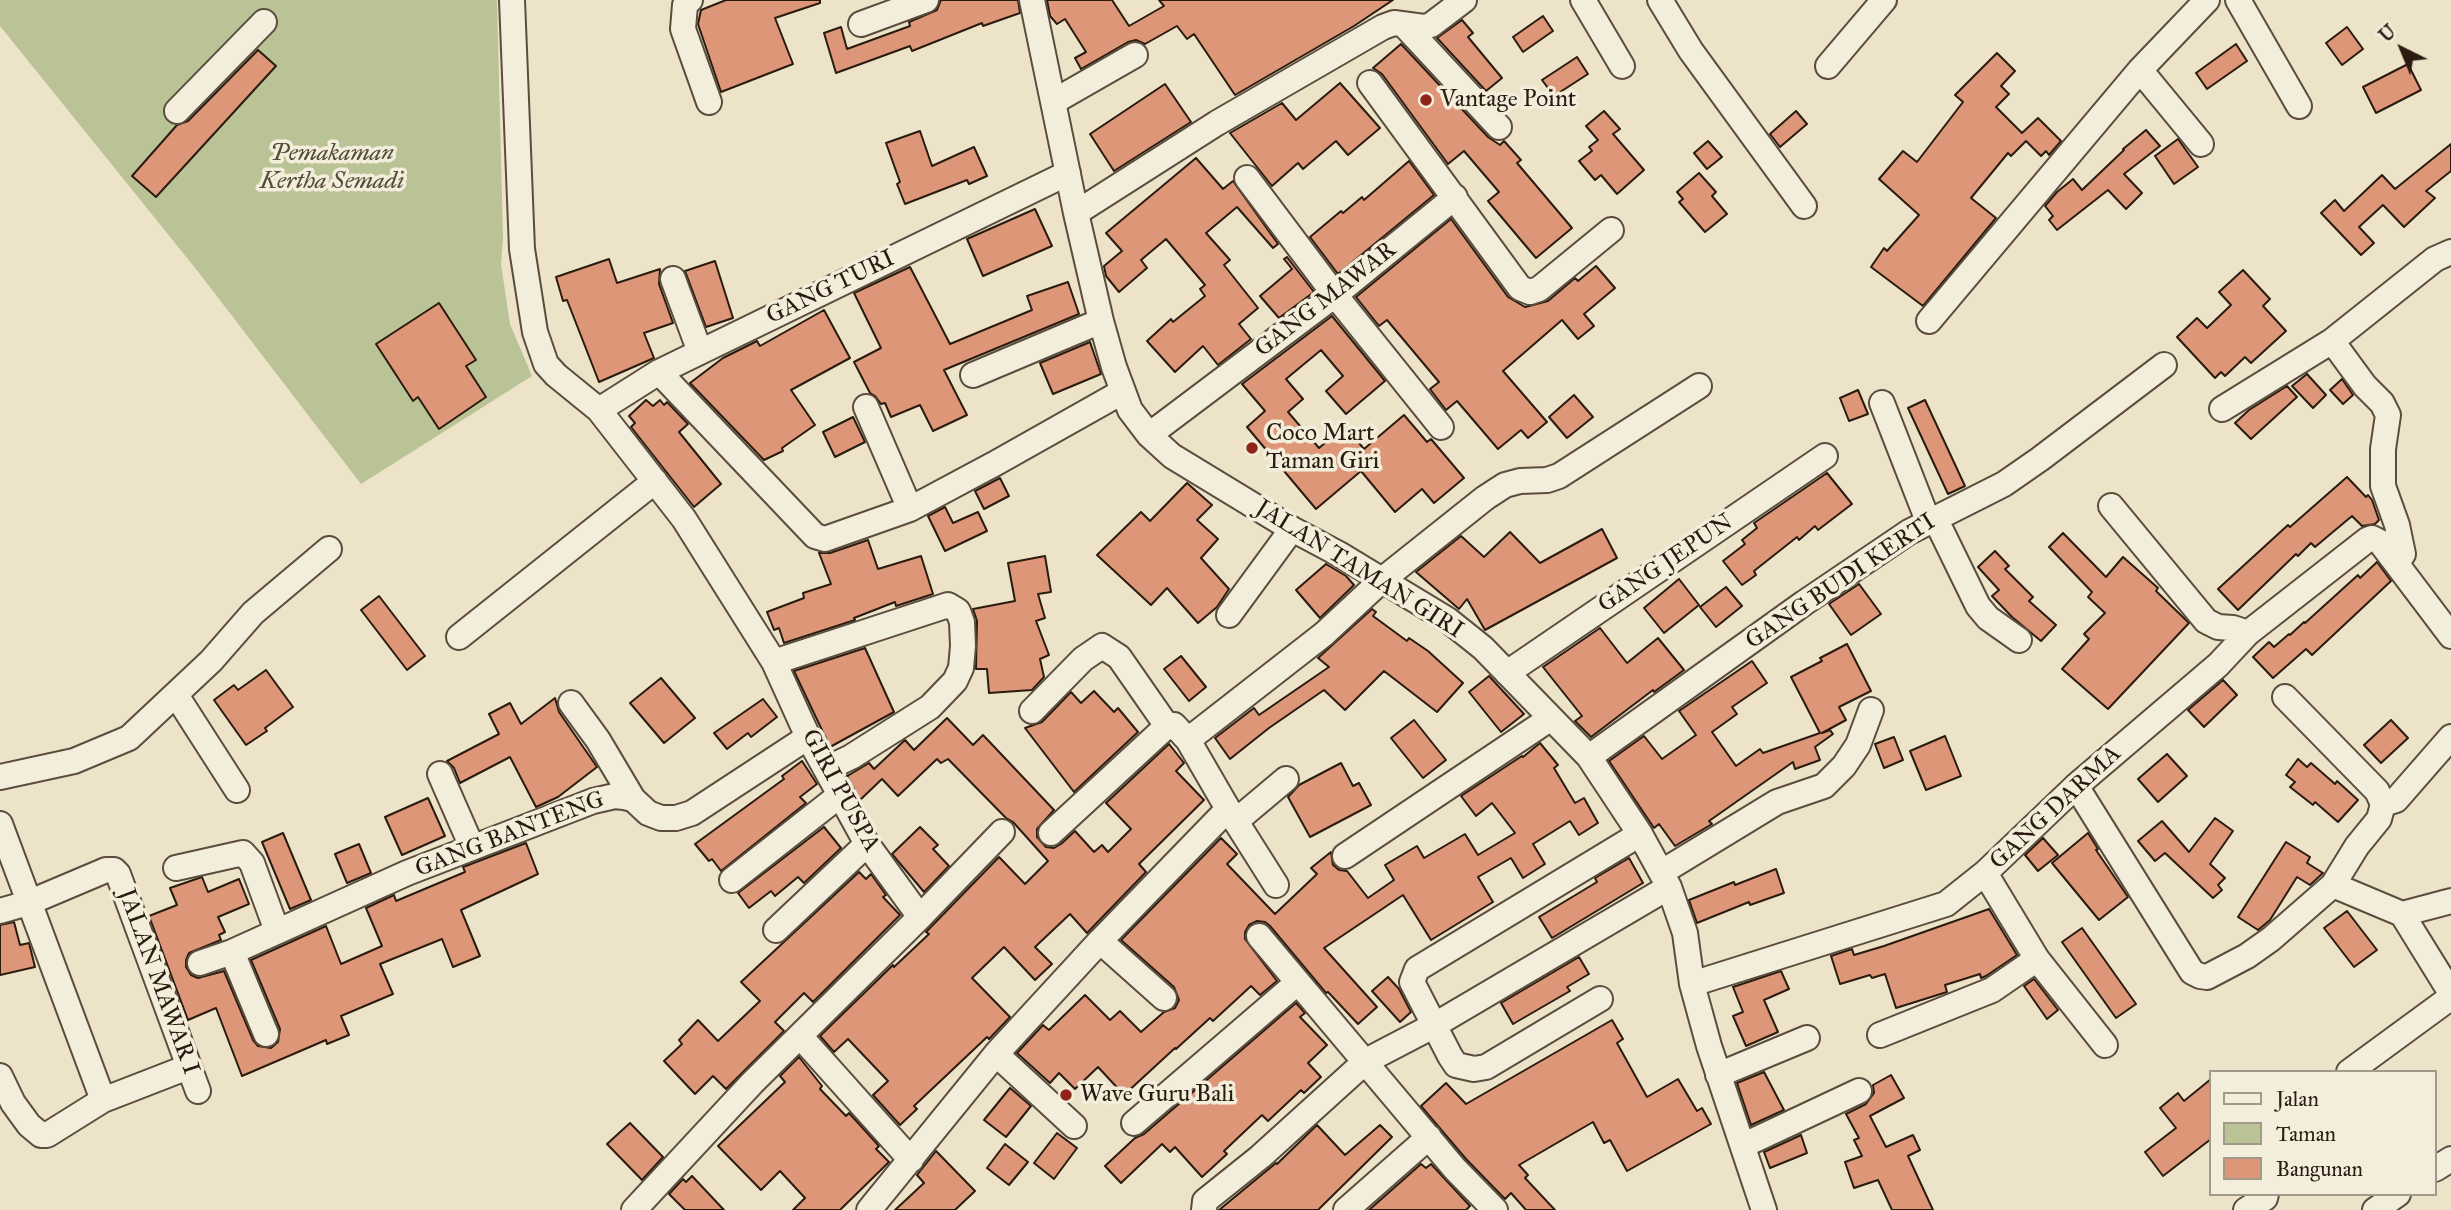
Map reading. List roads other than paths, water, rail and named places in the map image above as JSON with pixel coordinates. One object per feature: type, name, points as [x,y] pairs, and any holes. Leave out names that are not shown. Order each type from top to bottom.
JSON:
[{"type":"street","name":"GIRI PUSPA","points":[[513,0],[522,250],[535,332],[550,369],[599,410],[692,532],[774,662],[808,737],[867,844],[920,917]]},
{"type":"street","points":[[690,0],[685,5],[683,29],[709,102]]},
{"type":"street","points":[[861,24],[926,0]]},
{"type":"street","name":"JALAN TAMAN GIRI","points":[[1032,0],[1101,321],[1130,410],[1149,435],[1172,456],[1448,620],[1483,648],[1589,757],[1640,834],[1665,879],[1685,933],[1692,984],[1718,1075],[1764,1210]]},
{"type":"street","points":[[1076,213],[1217,123],[1384,27],[1394,23],[1424,27],[1431,25],[1464,0]]},
{"type":"street","points":[[1583,0],[1622,66]]},
{"type":"street","points":[[1660,0],[1691,51],[1804,206]]},
{"type":"street","points":[[1828,66],[1884,0]]},
{"type":"street","points":[[1929,321],[2140,70],[2207,0]]},
{"type":"street","points":[[2238,0],[2299,106]]},
{"type":"street","points":[[177,111],[264,22]]},
{"type":"street","points":[[1404,24],[1499,127]]},
{"type":"street","points":[[1052,102],[1135,55]]},
{"type":"street","points":[[2140,70],[2201,144]]},
{"type":"street","points":[[1370,83],[1520,288],[1530,292],[1539,289],[1611,230]]},
{"type":"street","name":"GANG TURI","points":[[599,410],[659,372],[1068,173]]},
{"type":"street","points":[[1247,178],[1335,295],[1441,427]]},
{"type":"street","name":"GANG MAWAR","points":[[1149,435],[1335,295],[1455,197]]},
{"type":"street","points":[[2222,409],[2332,341],[2435,259],[2445,252],[2451,252]]},
{"type":"street","points":[[673,279],[700,352]]},
{"type":"street","points":[[973,375],[1101,321]]},
{"type":"street","points":[[2332,341],[2365,387],[2382,403],[2388,415],[2383,486],[2397,525],[2403,554],[2397,562],[2451,636]]},
{"type":"street","name":"GANG BUDI KERTI","points":[[1589,757],[1804,603],[1932,519],[2011,479],[2164,365]]},
{"type":"street","points":[[659,372],[815,536],[825,539],[910,509],[1122,392]]},
{"type":"street","points":[[1188,740],[1324,634],[1382,580],[1485,498],[1505,485],[1520,481],[1548,480],[1559,476],[1699,386]]},
{"type":"street","points":[[1882,403],[1932,519],[1978,606],[1988,618],[2019,640]]},
{"type":"street","points":[[866,407],[910,509]]},
{"type":"street","name":"GANG JEPUN","points":[[1507,673],[1825,456]]},
{"type":"street","points":[[459,637],[655,481]]},
{"type":"street","points":[[2111,506],[2206,621],[2218,627],[2248,633]]},
{"type":"street","points":[[1229,615],[1292,529]]},
{"type":"street","name":"GANG DARMA","points":[[1692,984],[1946,904],[1985,873],[2076,786],[2218,666],[2248,633],[2367,540],[2372,538],[2380,542],[2397,562]]},
{"type":"street","points":[[0,778],[74,761],[129,738],[211,661],[253,613],[329,549]]},
{"type":"street","points":[[774,662],[939,608],[948,606],[958,611],[962,622],[963,646],[961,668],[955,681],[930,707],[851,757],[826,769]]},
{"type":"street","points":[[1032,711],[1083,659],[1102,646],[1119,657],[1167,726]]},
{"type":"street","points":[[176,695],[237,790]]},
{"type":"street","points":[[2076,786],[2192,972],[2207,977],[2255,951],[2333,886],[2357,846],[2379,820],[2383,804],[2377,791],[2285,697]]},
{"type":"street","points":[[571,703],[598,740],[633,800]]},
{"type":"street","points":[[1204,1210],[1205,1201],[1259,1157],[1366,1061],[1433,1026],[1665,879],[1777,802],[1824,786],[1844,766],[1858,746],[1871,710]]},
{"type":"street","points":[[1345,856],[1551,718]]},
{"type":"street","points":[[1051,833],[1167,726],[1174,725],[1188,740],[1276,885]]},
{"type":"street","name":"GANG BANTENG","points":[[200,963],[232,952],[407,873],[593,800],[615,796],[633,800],[648,813],[661,818],[676,818],[692,813],[808,737]]},
{"type":"street","points":[[2383,804],[2396,800],[2451,737]]},
{"type":"street","points":[[440,774],[472,847]]},
{"type":"street","points":[[869,1210],[996,1054],[1100,941],[1232,815],[1286,779]]},
{"type":"street","points":[[732,880],[840,795]]},
{"type":"street","points":[[1,826],[103,1100]]},
{"type":"street","points":[[634,1210],[710,1126],[920,917],[1002,831]]},
{"type":"street","points":[[1600,999],[1486,1067],[1474,1069],[1456,1065],[1412,982],[1417,969],[1640,834]]},
{"type":"street","points":[[776,930],[867,844]]},
{"type":"street","points":[[176,868],[243,853],[252,863],[277,931]]},
{"type":"street","name":"JALAN MAWAR I","points":[[0,911],[106,870],[114,870],[118,874],[198,1091]]},
{"type":"street","points":[[1985,873],[2037,959],[2105,1045]]},
{"type":"street","points":[[2333,886],[2402,914],[2449,990],[2450,998],[2352,1070]]},
{"type":"street","points":[[2402,914],[2451,901]]},
{"type":"street","points":[[1259,936],[1455,1169],[1495,1210]]},
{"type":"street","points":[[1100,941],[1164,998]]},
{"type":"street","points":[[232,952],[266,1034]]},
{"type":"street","points":[[1880,1035],[1992,990],[2037,959]]},
{"type":"street","points":[[1134,1123],[1297,983]]},
{"type":"street","points":[[800,1036],[911,1160]]},
{"type":"street","points":[[1718,1075],[1807,1038]]},
{"type":"street","points":[[996,1054],[1074,1125]]},
{"type":"street","points":[[0,1076],[7,1105],[41,1135],[47,1135],[103,1100],[188,1066]]},
{"type":"street","points":[[1744,1145],[1859,1091]]},
{"type":"street","points":[[1346,1210],[1429,1137]]},
{"type":"street","points":[[2246,1210],[2266,1196]]},
{"type":"street","points":[[2375,1210],[2395,1196]]},
{"type":"place","name":"Vantage Point","points":[[1426,100]]},
{"type":"place","name":"Coco Mart Taman Giri","points":[[1252,448]]},
{"type":"place","name":"Wave Guru Bali","points":[[1066,1095]]},
{"type":"park label","name":"Pemakaman Kertha Semadi","points":[[332,168]]}]
